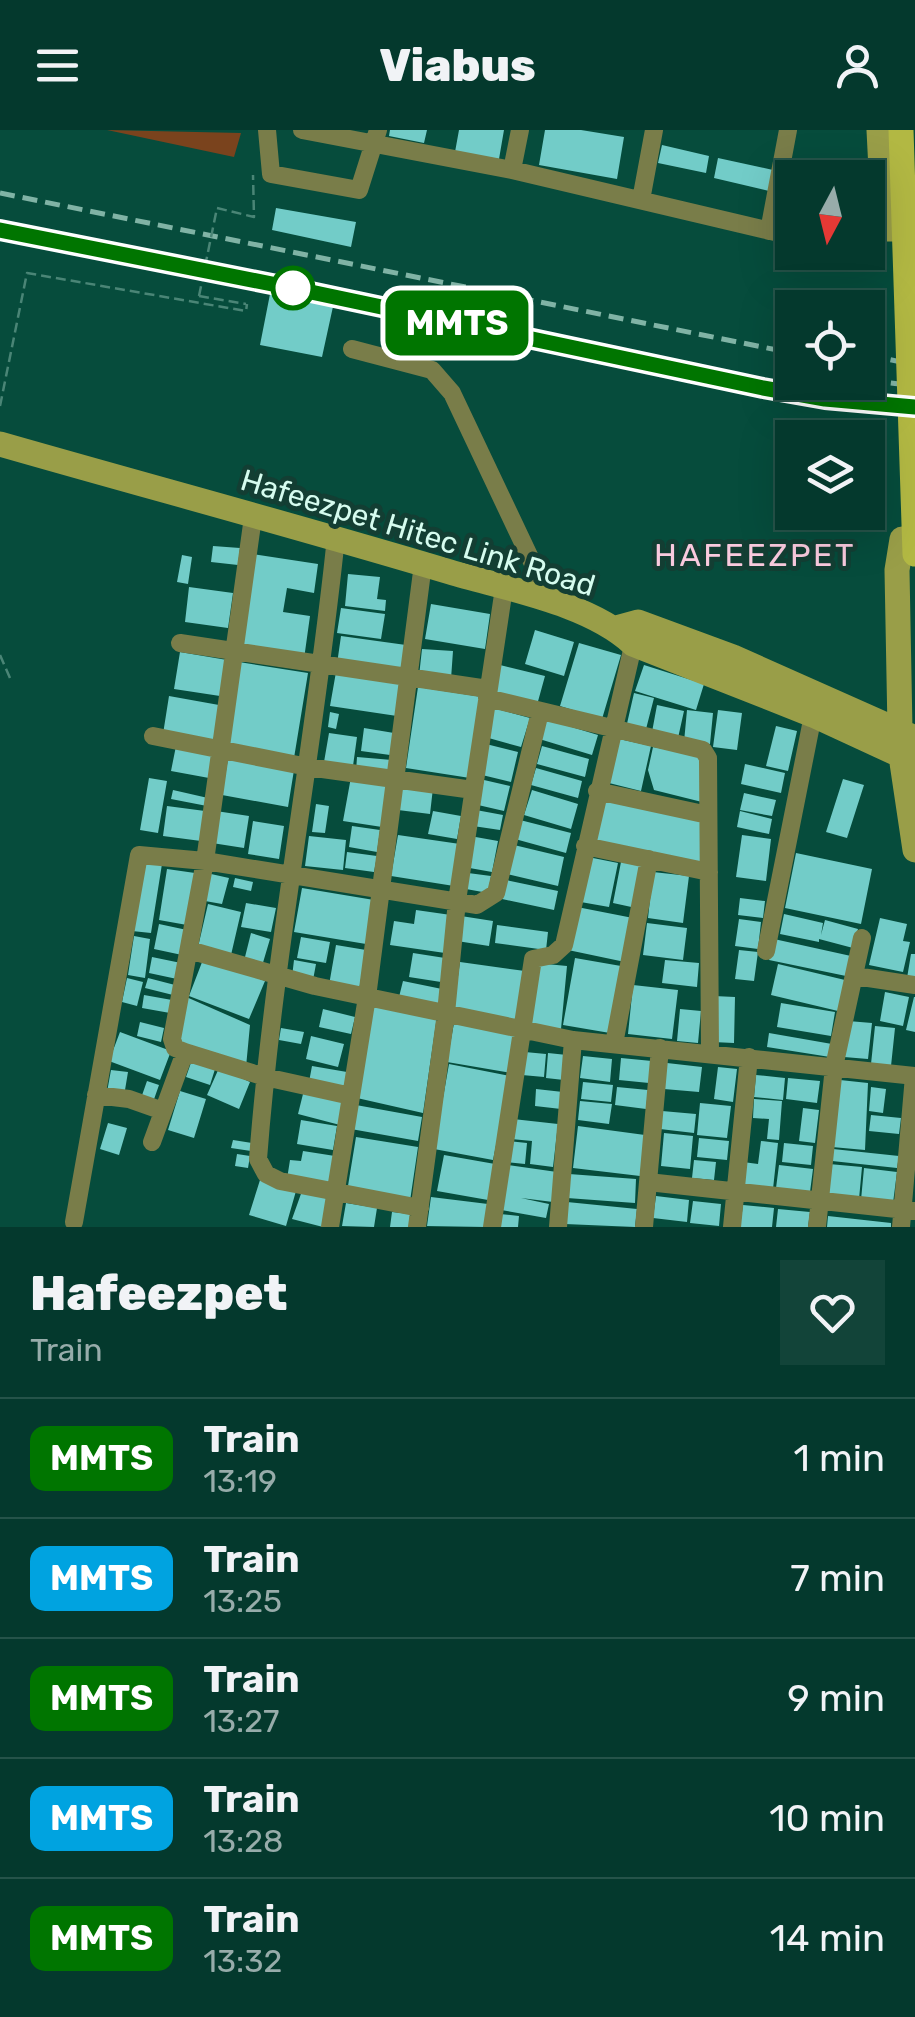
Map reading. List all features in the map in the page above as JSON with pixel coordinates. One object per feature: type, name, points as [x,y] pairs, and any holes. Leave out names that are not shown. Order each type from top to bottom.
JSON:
[{"type":"main road","points":[[886,131],[915,131]]},
{"type":"main road","points":[[883,160],[886,131]]},
{"type":"main road","points":[[886,131],[915,554]]},
{"type":"main road","points":[[885,232],[915,229]]},
{"type":"main road","name":"Hafeezpet Hitec Link Road","points":[[0,444],[336,537],[551,602],[629,631],[814,715],[908,746]]},
{"type":"main road","points":[[915,539],[902,539],[897,570],[915,850]]},
{"type":"main road","points":[[629,631],[733,657],[908,746]]},
{"type":"street","points":[[266,130],[272,174],[359,190],[376,138]]},
{"type":"street","points":[[302,130],[376,138],[775,232]]},
{"type":"street","points":[[512,170],[520,130]]},
{"type":"street","points":[[641,200],[654,130]]},
{"type":"street","points":[[769,231],[788,130]]},
{"type":"street","points":[[352,349],[432,370],[452,393],[551,602]]},
{"type":"street","points":[[254,517],[206,861],[172,1039],[175,1048],[185,1052],[265,1077],[351,1096]]},
{"type":"street","points":[[336,537],[323,665],[277,976],[260,1166],[280,1181],[336,1192],[418,1218],[446,1013],[456,901],[504,588]]},
{"type":"street","points":[[330,1227],[367,997],[423,564]]},
{"type":"street","points":[[492,1227],[533,959],[552,955],[564,945],[612,730],[629,631]]},
{"type":"street","points":[[180,644],[408,677],[704,750],[708,758],[710,1053]]},
{"type":"street","points":[[74,1222],[139,855],[206,861],[478,905],[496,893],[540,712]]},
{"type":"street","points":[[766,951],[814,715]]},
{"type":"street","points":[[153,736],[308,767],[473,790]]},
{"type":"street","points":[[598,792],[708,816]]},
{"type":"street","points":[[585,846],[709,872]]},
{"type":"street","points":[[614,1044],[649,859]]},
{"type":"street","points":[[816,1227],[834,1067],[862,938]]},
{"type":"street","points":[[189,950],[277,976],[574,1040],[914,1076],[906,1216],[819,1201],[648,1182]]},
{"type":"street","points":[[855,976],[915,985]]},
{"type":"street","points":[[558,1227],[574,1040]]},
{"type":"street","points":[[644,1227],[660,1048]]},
{"type":"street","points":[[152,1142],[185,1052]]},
{"type":"street","points":[[732,1227],[749,1056]]},
{"type":"street","points":[[96,1094],[163,1112]]},
{"type":"path","points":[[0,406],[27,272],[246,312],[247,304],[200,296],[217,208],[254,217]]},
{"type":"path","points":[[0,655],[10,678]]},
{"type":"shaded area","points":[[107,130],[241,133],[234,157]]},
{"type":"building","points":[[390,130],[427,130],[424,143],[389,136]]},
{"type":"building","points":[[459,130],[504,130],[499,159],[455,152]]},
{"type":"building","points":[[545,130],[581,130],[624,137],[617,179],[539,165]]},
{"type":"building","points":[[662,145],[709,156],[706,173],[658,163]]},
{"type":"building","points":[[718,158],[773,170],[769,191],[714,178]]},
{"type":"building","points":[[276,208],[356,222],[351,247],[272,230]]},
{"type":"building","points":[[271,289],[334,302],[322,357],[260,345]]},
{"type":"building","points":[[213,546],[240,548],[238,565],[211,562]]},
{"type":"building","points":[[252,554],[318,564],[314,593],[287,588],[283,612],[310,616],[304,659],[237,649]]},
{"type":"building","points":[[182,555],[192,557],[188,584],[177,582]]},
{"type":"building","points":[[348,574],[380,577],[377,599],[386,600],[385,611],[345,606]]},
{"type":"building","points":[[189,587],[233,593],[228,628],[185,622]]},
{"type":"building","points":[[431,604],[490,614],[485,649],[425,639]]},
{"type":"building","points":[[341,608],[385,614],[381,639],[337,633]]},
{"type":"building","points":[[535,630],[574,642],[564,676],[525,664]]},
{"type":"building","points":[[341,636],[406,645],[402,674],[337,664]]},
{"type":"building","points":[[579,643],[621,655],[602,719],[560,706]]},
{"type":"building","points":[[422,649],[453,651],[451,679],[419,676]]},
{"type":"building","points":[[180,652],[227,660],[220,696],[174,689]]},
{"type":"building","points":[[239,662],[308,673],[294,758],[225,746]]},
{"type":"building","points":[[500,665],[545,676],[537,705],[493,694]]},
{"type":"building","points":[[644,665],[704,684],[696,710],[635,691]]},
{"type":"building","points":[[336,672],[402,682],[397,716],[330,706]]},
{"type":"building","points":[[418,687],[482,697],[470,778],[406,768]]},
{"type":"building","points":[[634,693],[654,698],[645,733],[626,728]]},
{"type":"building","points":[[169,696],[219,705],[213,743],[163,734]]},
{"type":"building","points":[[657,705],[684,711],[678,738],[652,732]]},
{"type":"building","points":[[493,708],[530,718],[521,747],[485,737]]},
{"type":"building","points":[[687,710],[713,713],[710,744],[684,742]]},
{"type":"building","points":[[718,710],[742,713],[737,750],[713,747]]},
{"type":"building","points":[[330,712],[339,714],[336,729],[328,727]]},
{"type":"building","points":[[542,718],[598,735],[592,755],[536,738]]},
{"type":"building","points":[[776,726],[797,731],[788,771],[766,766]]},
{"type":"building","points":[[364,728],[394,733],[390,755],[361,751]]},
{"type":"building","points":[[329,733],[357,737],[353,766],[324,762]]},
{"type":"building","points":[[619,739],[651,746],[641,791],[609,783]]},
{"type":"building","points":[[486,744],[518,752],[511,782],[478,774]]},
{"type":"building","points":[[176,746],[214,754],[209,778],[171,771]]},
{"type":"building","points":[[542,746],[589,759],[585,777],[537,764]]},
{"type":"building","points":[[653,747],[702,756],[702,802],[654,790],[648,770]]},
{"type":"building","points":[[357,757],[392,760],[390,775],[356,771]]},
{"type":"building","points":[[228,759],[294,770],[288,807],[222,795]]},
{"type":"building","points":[[745,764],[785,773],[781,793],[741,784]]},
{"type":"building","points":[[536,768],[582,781],[578,798],[531,785]]},
{"type":"building","points":[[351,777],[390,784],[382,827],[343,821]]},
{"type":"building","points":[[149,778],[167,781],[158,833],[140,830]]},
{"type":"building","points":[[843,779],[864,785],[847,838],[826,832]]},
{"type":"building","points":[[484,780],[510,786],[504,811],[478,805]]},
{"type":"building","points":[[401,785],[433,788],[430,814],[398,810]]},
{"type":"building","points":[[173,790],[208,798],[207,806],[171,799]]},
{"type":"building","points":[[532,790],[578,804],[571,829],[524,815]]},
{"type":"building","points":[[744,793],[776,800],[772,816],[740,810]]},
{"type":"building","points":[[603,797],[703,819],[700,864],[593,841]]},
{"type":"building","points":[[316,804],[329,806],[325,833],[312,832]]},
{"type":"building","points":[[167,806],[205,811],[201,841],[163,836]]},
{"type":"building","points":[[476,810],[503,815],[500,830],[473,826]]},
{"type":"building","points":[[216,811],[249,816],[244,848],[212,843]]},
{"type":"building","points":[[433,811],[461,816],[457,839],[428,834]]},
{"type":"building","points":[[740,811],[772,819],[769,834],[737,827]]},
{"type":"building","points":[[520,820],[571,833],[566,853],[515,839]]},
{"type":"building","points":[[253,821],[284,826],[279,859],[248,854]]},
{"type":"building","points":[[352,826],[380,830],[377,852],[349,847]]},
{"type":"building","points":[[398,835],[460,844],[454,886],[391,876]]},
{"type":"building","points":[[742,835],[771,839],[766,881],[736,877]]},
{"type":"building","points":[[309,836],[346,840],[343,870],[305,866]]},
{"type":"building","points":[[470,836],[498,841],[492,872],[464,867]]},
{"type":"building","points":[[514,845],[564,857],[558,886],[507,874]]},
{"type":"building","points":[[347,852],[377,856],[374,872],[345,868]]},
{"type":"building","points":[[796,853],[872,869],[861,924],[785,908]]},
{"type":"building","points":[[583,856],[618,863],[609,907],[575,901]]},
{"type":"building","points":[[143,862],[162,864],[151,933],[132,931]]},
{"type":"building","points":[[621,862],[644,866],[636,908],[613,903]]},
{"type":"building","points":[[167,869],[195,873],[187,925],[159,920]]},
{"type":"building","points":[[653,872],[689,876],[683,923],[648,918]]},
{"type":"building","points":[[468,873],[491,876],[488,893],[466,889]]},
{"type":"building","points":[[211,874],[229,878],[222,904],[205,901]]},
{"type":"building","points":[[235,878],[253,882],[251,891],[233,887]]},
{"type":"building","points":[[506,880],[558,891],[554,910],[502,899]]},
{"type":"building","points":[[302,888],[374,900],[366,944],[294,932]]},
{"type":"building","points":[[740,898],[765,901],[763,918],[738,915]]},
{"type":"building","points":[[246,903],[276,908],[271,932],[241,927]]},
{"type":"building","points":[[208,904],[241,912],[231,955],[198,947]]},
{"type":"building","points":[[577,907],[633,918],[625,962],[568,950]]},
{"type":"building","points":[[416,910],[451,915],[445,953],[390,945],[394,921],[414,924]]},
{"type":"building","points":[[784,914],[823,923],[821,935],[825,920],[858,929],[853,948],[780,934]]},
{"type":"building","points":[[461,916],[493,921],[489,946],[457,941]]},
{"type":"building","points":[[880,918],[907,924],[903,941],[910,942],[903,972],[869,965]]},
{"type":"building","points":[[739,919],[761,922],[758,949],[735,946]]},
{"type":"building","points":[[647,923],[687,928],[683,960],[643,955]]},
{"type":"building","points":[[159,924],[187,930],[182,955],[154,949]]},
{"type":"building","points":[[497,925],[548,932],[546,950],[495,943]]},
{"type":"building","points":[[251,933],[270,939],[262,966],[244,961]]},
{"type":"building","points":[[134,936],[150,939],[145,978],[128,975]]},
{"type":"building","points":[[301,937],[330,942],[326,963],[297,958]]},
{"type":"building","points":[[774,939],[851,956],[846,976],[769,960]]},
{"type":"building","points":[[336,945],[366,950],[359,990],[329,985]]},
{"type":"building","points":[[739,950],[758,952],[754,981],[735,979]]},
{"type":"building","points":[[413,953],[445,958],[441,982],[409,977]]},
{"type":"building","points":[[911,954],[915,954],[915,979],[907,978]]},
{"type":"building","points":[[152,957],[181,963],[177,979],[149,973]]},
{"type":"building","points":[[204,957],[265,981],[249,1019],[189,996]]},
{"type":"building","points":[[575,958],[621,966],[610,1033],[563,1025]]},
{"type":"building","points":[[294,960],[316,964],[313,980],[292,977]]},
{"type":"building","points":[[665,960],[699,963],[697,987],[662,983]]},
{"type":"building","points":[[460,962],[525,971],[519,1022],[453,1013]]},
{"type":"building","points":[[536,963],[567,966],[561,1029],[530,1026]]},
{"type":"building","points":[[778,964],[845,980],[838,1011],[771,995]]},
{"type":"building","points":[[127,978],[143,982],[137,1006],[122,1002]]},
{"type":"building","points":[[148,978],[175,985],[173,995],[145,988]]},
{"type":"building","points":[[403,981],[442,989],[439,1006],[399,997]]},
{"type":"building","points":[[633,985],[678,990],[672,1039],[628,1034]]},
{"type":"building","points":[[885,992],[909,997],[903,1026],[880,1021]]},
{"type":"building","points":[[144,995],[172,1000],[170,1013],[142,1008]]},
{"type":"building","points":[[184,996],[250,1025],[246,1067],[176,1044]]},
{"type":"building","points":[[714,996],[735,997],[734,1043],[713,1042]]},
{"type":"building","points":[[915,997],[915,1032],[906,1030]]},
{"type":"building","points":[[781,1003],[835,1012],[831,1036],[777,1027]]},
{"type":"building","points":[[373,1006],[437,1016],[423,1113],[357,1098]]},
{"type":"building","points":[[323,1009],[355,1017],[351,1034],[319,1027]]},
{"type":"building","points":[[680,1009],[701,1011],[698,1043],[677,1041]]},
{"type":"building","points":[[848,1021],[872,1023],[868,1059],[844,1057]]},
{"type":"building","points":[[140,1022],[164,1028],[161,1042],[137,1036]]},
{"type":"building","points":[[454,1023],[517,1034],[511,1073],[447,1062]]},
{"type":"building","points":[[875,1026],[895,1028],[891,1066],[871,1064]]},
{"type":"building","points":[[281,1028],[304,1032],[301,1044],[279,1040]]},
{"type":"building","points":[[120,1032],[171,1051],[160,1080],[109,1061]]},
{"type":"building","points":[[769,1033],[832,1044],[830,1057],[767,1047]]},
{"type":"building","points":[[311,1036],[344,1044],[338,1067],[306,1059]]},
{"type":"building","points":[[525,1052],[546,1054],[544,1077],[522,1075]]},
{"type":"building","points":[[548,1053],[567,1055],[564,1080],[546,1078]]},
{"type":"building","points":[[583,1056],[612,1059],[610,1082],[580,1078]]},
{"type":"building","points":[[193,1057],[216,1066],[210,1085],[186,1077]]},
{"type":"building","points":[[621,1058],[652,1061],[649,1083],[619,1080]]},
{"type":"building","points":[[667,1063],[702,1067],[699,1092],[664,1089]]},
{"type":"building","points":[[449,1064],[510,1076],[493,1160],[434,1149]]},
{"type":"building","points":[[312,1066],[347,1072],[344,1088],[309,1082]]},
{"type":"building","points":[[718,1067],[737,1069],[733,1102],[714,1099]]},
{"type":"building","points":[[219,1068],[250,1082],[239,1109],[207,1095]]},
{"type":"building","points":[[111,1070],[128,1072],[124,1096],[107,1092]]},
{"type":"building","points":[[756,1075],[785,1078],[783,1100],[754,1097]]},
{"type":"building","points":[[788,1078],[820,1081],[817,1103],[786,1099]]},
{"type":"building","points":[[840,1080],[868,1083],[865,1150],[832,1147]]},
{"type":"building","points":[[147,1081],[159,1085],[152,1105],[140,1101]]},
{"type":"building","points":[[583,1082],[613,1085],[611,1102],[581,1099]]},
{"type":"building","points":[[617,1087],[648,1090],[646,1109],[615,1105]]},
{"type":"building","points":[[871,1087],[886,1089],[883,1113],[869,1111]]},
{"type":"building","points":[[536,1089],[563,1092],[561,1109],[535,1106]]},
{"type":"building","points":[[304,1090],[346,1100],[340,1125],[298,1114]]},
{"type":"building","points":[[180,1091],[206,1099],[194,1138],[168,1130]]},
{"type":"building","points":[[754,1099],[782,1101],[779,1140],[767,1139],[769,1119],[753,1118]]},
{"type":"building","points":[[580,1101],[612,1104],[609,1124],[578,1120]]},
{"type":"building","points":[[700,1103],[731,1106],[727,1138],[697,1135]]},
{"type":"building","points":[[356,1105],[422,1117],[418,1141],[351,1129]]},
{"type":"building","points":[[803,1108],[819,1110],[815,1143],[799,1141]]},
{"type":"building","points":[[662,1111],[696,1114],[694,1133],[660,1129]]},
{"type":"building","points":[[871,1115],[901,1118],[899,1134],[869,1131]]},
{"type":"building","points":[[513,1119],[558,1124],[553,1167],[530,1164],[532,1141],[511,1139]]},
{"type":"building","points":[[301,1120],[337,1126],[333,1150],[297,1144]]},
{"type":"building","points":[[108,1123],[127,1128],[119,1155],[100,1149]]},
{"type":"building","points":[[578,1126],[645,1135],[640,1176],[573,1168]]},
{"type":"building","points":[[664,1133],[693,1136],[690,1169],[661,1166]]},
{"type":"building","points":[[356,1137],[418,1147],[410,1201],[347,1192]]},
{"type":"building","points":[[699,1138],[729,1141],[727,1160],[697,1157]]},
{"type":"building","points":[[233,1140],[252,1143],[251,1151],[231,1148]]},
{"type":"building","points":[[508,1141],[527,1143],[525,1164],[506,1162]]},
{"type":"building","points":[[761,1141],[778,1143],[773,1189],[740,1186],[743,1162],[758,1164]]},
{"type":"building","points":[[784,1143],[813,1146],[811,1165],[782,1162]]},
{"type":"building","points":[[833,1149],[899,1156],[897,1168],[832,1161]]},
{"type":"building","points":[[303,1151],[335,1156],[330,1185],[287,1179],[290,1160],[301,1161]]},
{"type":"building","points":[[237,1154],[250,1156],[248,1168],[235,1166]]},
{"type":"building","points":[[444,1155],[495,1164],[488,1200],[437,1191]]},
{"type":"building","points":[[694,1160],[716,1162],[714,1180],[692,1178]]},
{"type":"building","points":[[829,1164],[862,1167],[859,1199],[826,1196]]},
{"type":"building","points":[[508,1165],[557,1172],[553,1202],[521,1198],[549,1204],[546,1218],[501,1210]]},
{"type":"building","points":[[779,1165],[813,1169],[810,1192],[776,1188]]},
{"type":"building","points":[[864,1168],[897,1172],[893,1203],[861,1200]]},
{"type":"building","points":[[569,1174],[636,1179],[635,1203],[567,1198]]},
{"type":"building","points":[[260,1180],[296,1191],[286,1226],[249,1215]]},
{"type":"building","points":[[302,1191],[331,1200],[323,1227],[292,1219]]},
{"type":"building","points":[[656,1196],[689,1200],[687,1222],[653,1218]]},
{"type":"building","points":[[431,1197],[488,1204],[485,1227],[427,1226]]},
{"type":"building","points":[[693,1201],[721,1204],[719,1226],[690,1223]]},
{"type":"building","points":[[567,1202],[637,1209],[635,1227],[565,1224]]},
{"type":"building","points":[[346,1203],[377,1208],[374,1227],[342,1226]]},
{"type":"building","points":[[743,1205],[774,1208],[772,1227],[740,1227]]},
{"type":"building","points":[[778,1209],[810,1212],[808,1227],[776,1227]]},
{"type":"building","points":[[392,1212],[410,1214],[409,1227],[390,1227]]},
{"type":"building","points":[[500,1214],[519,1216],[518,1227],[499,1227]]},
{"type":"building","points":[[828,1216],[891,1223],[891,1227],[827,1227]]},
{"type":"railway","points":[[0,193],[775,350]]},
{"type":"railway","points":[[0,230],[763,388],[825,399],[915,407]]},
{"type":"railway","points":[[885,359],[915,365]]},
{"type":"railway","points":[[885,382],[915,386]]},
{"type":"train","name":"MMTS","points":[[0,230],[763,388],[825,399],[915,407]]},
{"type":"district","name":"HAFEEZPET","points":[[755,555]]}]
